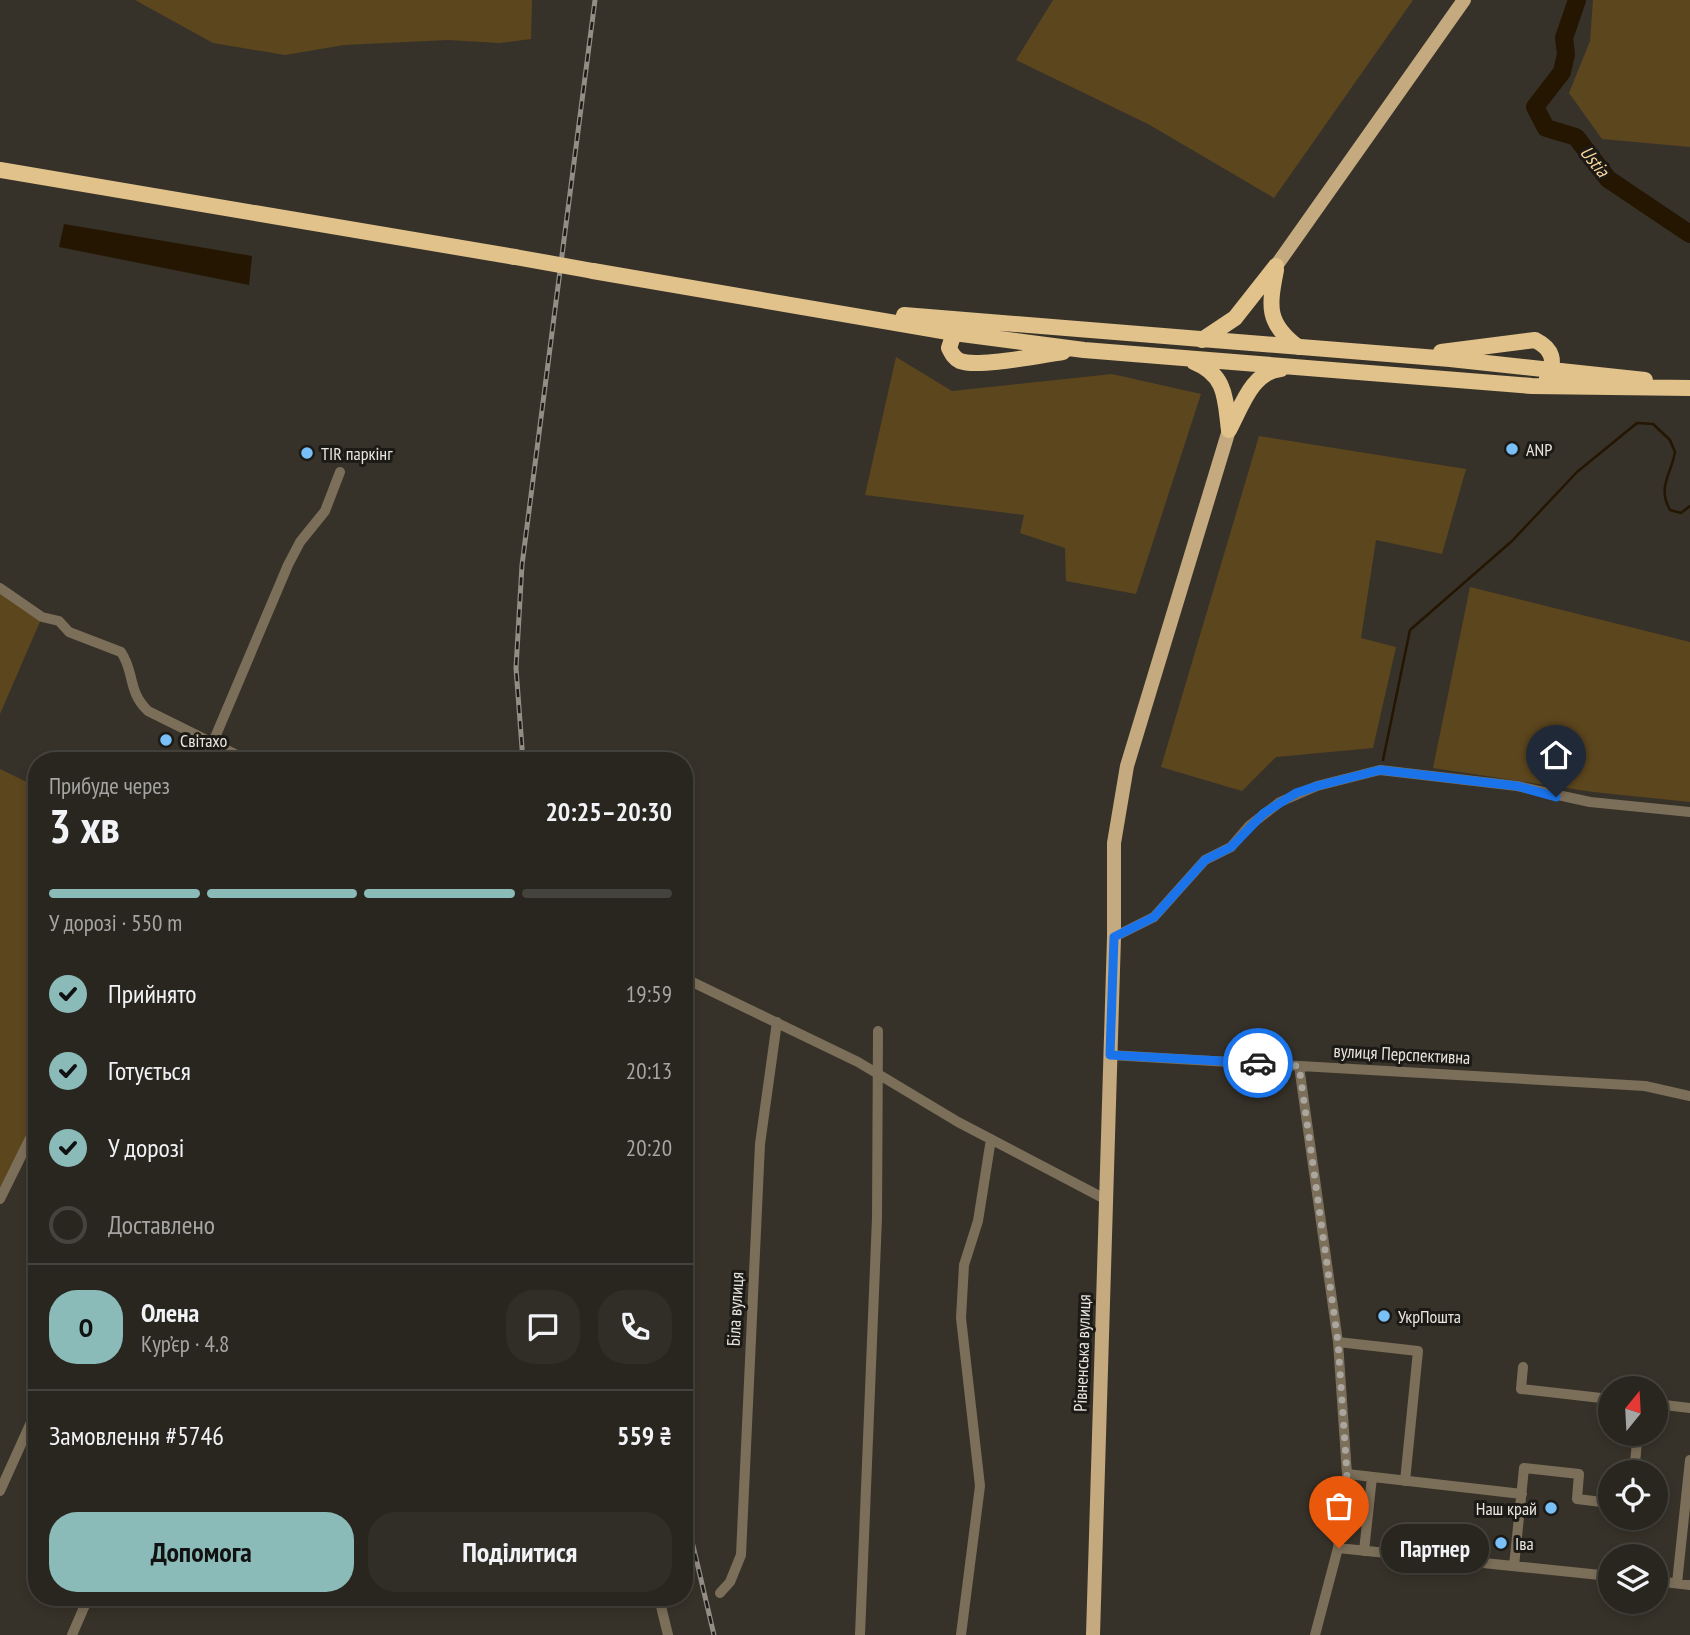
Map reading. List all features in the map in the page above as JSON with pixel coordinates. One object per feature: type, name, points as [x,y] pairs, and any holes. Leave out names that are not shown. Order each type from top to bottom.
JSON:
[{"type":"highway","points":[[0,170],[954,332],[1084,350],[1542,386],[1690,386]]},
{"type":"highway","points":[[1202,340],[1235,317],[1276,267]]},
{"type":"highway","points":[[1276,267],[1271,315],[1280,332],[1298,347]]},
{"type":"highway","points":[[804,307],[1415,356],[1690,386]]},
{"type":"highway","points":[[980,321],[954,332],[949,348],[957,359],[980,363],[1084,350]]},
{"type":"highway","points":[[1415,356],[1531,340],[1544,344],[1552,356],[1552,370],[1542,386]]},
{"type":"highway","points":[[1182,357],[1208,367],[1218,376],[1224,391],[1229,430]]},
{"type":"highway","points":[[1229,430],[1243,401],[1264,373],[1274,369],[1312,367]]},
{"type":"main road","points":[[1276,267],[1464,0]]},
{"type":"main road","name":"Рівненська вулиця","points":[[1093,1635],[1114,937],[1114,843],[1127,766],[1229,430]]},
{"type":"street","points":[[210,752],[288,565],[300,542],[325,511],[340,472]]},
{"type":"street","points":[[0,588],[42,617],[59,621],[69,632],[121,652],[126,659],[136,700],[158,718],[229,752]]},
{"type":"street","points":[[1114,937],[1154,917],[1205,860],[1231,847],[1248,826],[1280,802],[1317,786],[1380,770],[1517,786],[1590,802],[1655,806],[1690,812]]},
{"type":"street","points":[[693,982],[878,1074],[991,1139],[1105,1199]]},
{"type":"street","name":"Біла вулиця","points":[[720,1593],[730,1582],[741,1555],[760,1144],[777,1022]]},
{"type":"street","points":[[860,1635],[877,1218],[878,1031]]},
{"type":"street","name":"вулиця Перспективна","points":[[1110,1055],[1645,1086],[1690,1096]]},
{"type":"street","points":[[1299,1066],[1338,1342],[1347,1474],[1339,1548],[1315,1635]]},
{"type":"street","points":[[961,1635],[980,1486],[961,1318],[964,1265],[978,1221],[991,1139]]},
{"type":"street","points":[[0,1199],[28,1142]]},
{"type":"street","points":[[1338,1342],[1418,1351],[1405,1481]]},
{"type":"street","points":[[1523,1367],[1521,1389],[1598,1398]]},
{"type":"street","points":[[1668,1405],[1690,1408]]},
{"type":"street","points":[[0,1491],[28,1429]]},
{"type":"street","points":[[1677,1583],[1690,1460]]},
{"type":"street","points":[[1514,1566],[1524,1468],[1579,1474],[1577,1499],[1598,1502]]},
{"type":"street","points":[[1347,1474],[1522,1494]]},
{"type":"street","points":[[1364,1550],[1372,1477]]},
{"type":"street","points":[[1339,1548],[1598,1575]]},
{"type":"street","points":[[1668,1582],[1690,1585]]},
{"type":"street","points":[[72,1635],[85,1606]]},
{"type":"street","points":[[661,1606],[668,1635]]},
{"type":"shaded area","points":[[135,0],[532,0],[531,39],[499,43],[448,40],[344,45],[285,55],[213,43]]},
{"type":"shaded area","points":[[1053,0],[1413,0],[1274,198],[1148,124],[1016,60]]},
{"type":"shaded area","points":[[1593,0],[1690,0],[1690,147],[1602,139],[1569,93],[1590,41]]},
{"type":"shaded area","points":[[64,224],[252,256],[249,285],[59,247]]},
{"type":"shaded area","points":[[896,357],[952,391],[1112,374],[1201,394],[1136,594],[1066,581],[1065,548],[1020,533],[1024,515],[865,495]]},
{"type":"shaded area","points":[[1259,436],[1466,469],[1442,554],[1376,540],[1361,638],[1396,647],[1373,748],[1276,757],[1242,791],[1161,767]]},
{"type":"shaded area","points":[[1470,587],[1690,642],[1690,802],[1593,792],[1433,768]]},
{"type":"shaded area","points":[[0,588],[42,617],[0,714]]},
{"type":"shaded area","points":[[0,769],[28,783],[28,1142],[0,1199]]},
{"type":"waterway","name":"Ustia","points":[[1577,0],[1564,38],[1566,54],[1562,72],[1535,107],[1546,128],[1576,137],[1608,179],[1690,234]]},
{"type":"waterway","points":[[1383,760],[1410,630],[1512,541],[1577,472],[1637,423],[1653,424],[1670,440],[1675,452],[1665,488],[1666,502],[1670,510],[1681,513],[1690,506]]},
{"type":"railway","points":[[522,752],[516,668],[522,565],[595,0]]},
{"type":"railway","points":[[693,1545],[714,1635]]},
{"type":"way so far","points":[[1258,1063],[1299,1066],[1338,1342],[1347,1474],[1339,1548]]},
{"type":"place","name":"ANP","points":[[1512,449]]},
{"type":"place","name":"TIR паркінг","points":[[307,453]]},
{"type":"place","name":"Світахо","points":[[166,740]]},
{"type":"place","name":"УкрПошта","points":[[1384,1316]]},
{"type":"place","name":"Наш край","points":[[1551,1508]]},
{"type":"place","name":"Іва","points":[[1501,1543]]},
{"type":"place","name":"Партнер","points":[[1339,1548]]},
{"type":"route","points":[[1258,1063],[1110,1055],[1114,937],[1154,917],[1205,860],[1231,847],[1248,826],[1264,813],[1296,793],[1317,786],[1380,770],[1517,786],[1556,797]]}]
